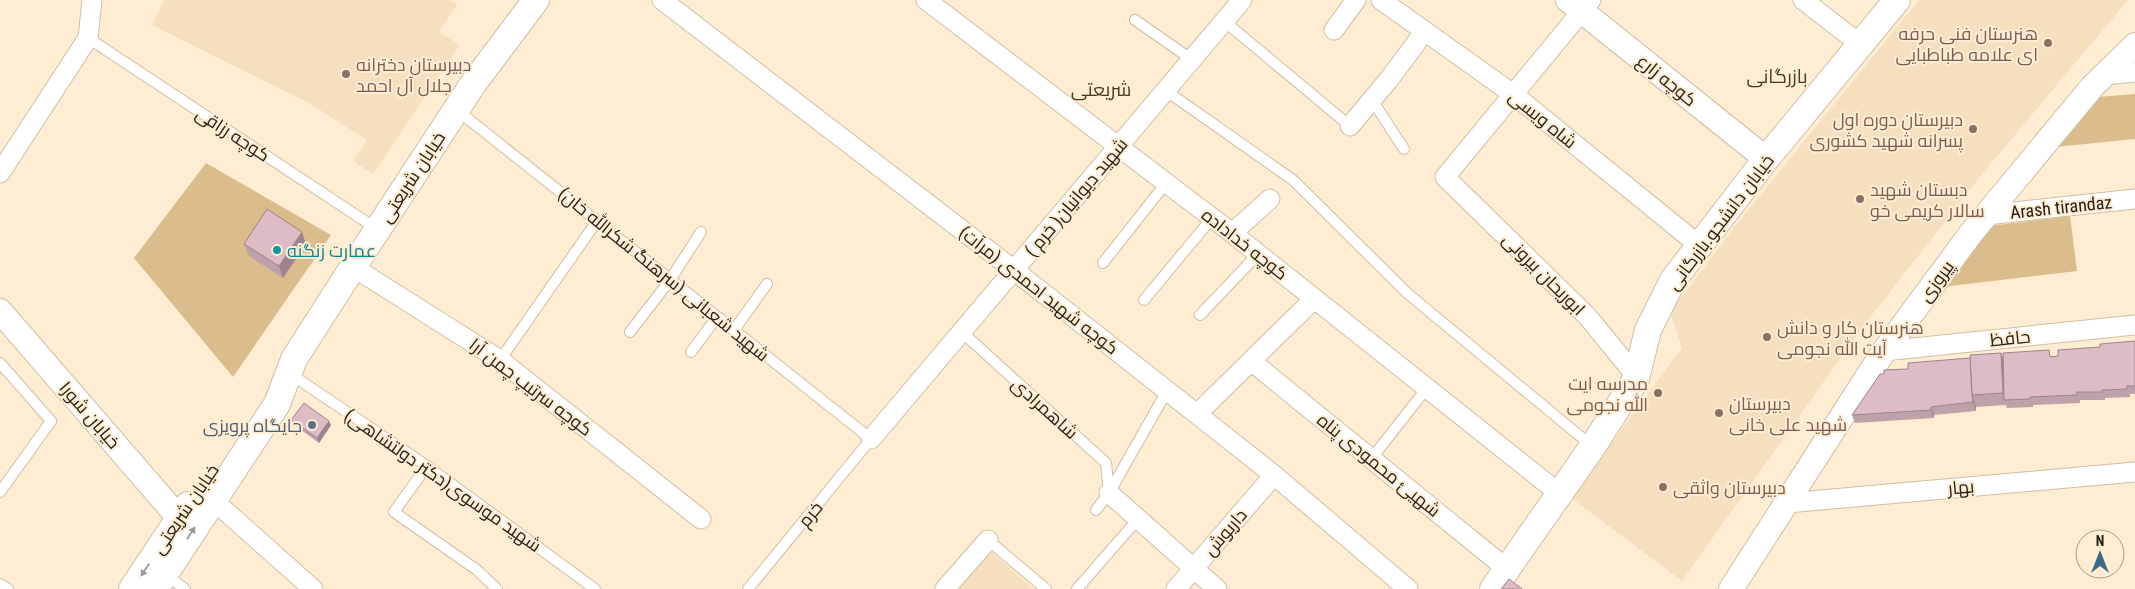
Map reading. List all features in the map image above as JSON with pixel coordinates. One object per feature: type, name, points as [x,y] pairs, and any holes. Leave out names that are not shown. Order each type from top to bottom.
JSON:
[{"type":"main road","name":"خیابان شریعتی","points":[[168,584],[213,500],[277,404],[292,366],[353,267],[457,109],[536,0]]},
{"type":"main road","name":"خیابان دانشجو.بازرگانی","points":[[1500,579],[1593,446],[1637,377],[1648,330],[1673,280],[1766,159],[1897,0]]},
{"type":"main road","name":"خیابان شریعتی","points":[[132,589],[262,394],[292,366]]},
{"type":"street","points":[[0,173],[88,38],[92,0]]},
{"type":"street","name":"کوچه شهید احمدی (مرآت)","points":[[662,0],[1014,270],[1197,414],[1274,475],[1408,589]]},
{"type":"street","name":"کوچه خداداده","points":[[926,0],[1232,233],[1560,494]]},
{"type":"street","name":"شهید دیوانیان( خرم )","points":[[872,439],[1242,0]]},
{"type":"street","points":[[1334,30],[1356,0]]},
{"type":"street","name":"شاه ویسی","points":[[1381,0],[1514,94],[1700,246]]},
{"type":"street","points":[[1803,0],[1860,44]]},
{"type":"street","points":[[1514,94],[1580,4]]},
{"type":"street","name":"کوچه زارع","points":[[1580,4],[1766,159]]},
{"type":"street","points":[[1350,126],[1425,31]]},
{"type":"street","name":"پیروزی","points":[[1731,589],[1884,351],[1986,215],[2092,87],[2135,45]]},
{"type":"street","points":[[2104,75],[2135,72]]},
{"type":"street","name":"ابوریحان بیرونی","points":[[1514,94],[1445,177],[1587,316],[1637,377]]},
{"type":"street","points":[[1232,233],[1270,199]]},
{"type":"street","name":"Arash tirandaz","points":[[1986,215],[2135,199]]},
{"type":"street","name":"کوچه سرتیپ چمن آرا","points":[[353,267],[500,360],[701,519]]},
{"type":"street","points":[[1197,414],[1314,299]]},
{"type":"street","name":"خیابان شورا","points":[[0,311],[179,518]]},
{"type":"street","name":"حافظ","points":[[1884,351],[2135,325]]},
{"type":"street","name":"شهیئ محمودی پناه","points":[[1251,361],[1371,459],[1500,579]]},
{"type":"street","name":"بهار","points":[[1787,503],[2135,472]]},
{"type":"street","name":"داریوش","points":[[1176,589],[1274,475]]},
{"type":"street","points":[[1109,493],[1217,589]]},
{"type":"street","points":[[213,500],[312,589]]},
{"type":"street","points":[[945,589],[988,540]]},
{"type":"lane","points":[[1136,20],[1192,59]]},
{"type":"lane","points":[[1224,20],[1350,126]]},
{"type":"lane","name":"کوچه رزاقی","points":[[88,38],[378,230]]},
{"type":"lane","points":[[1165,90],[1293,180],[1407,293],[1593,446]]},
{"type":"lane","points":[[1372,100],[1404,149]]},
{"type":"lane","name":"شهید شعبانی (سرهنگ شکرالله خان)","points":[[457,109],[872,439]]},
{"type":"lane","points":[[1103,262],[1166,183]]},
{"type":"lane","points":[[1144,300],[1212,218]]},
{"type":"lane","points":[[500,360],[597,221]]},
{"type":"lane","points":[[630,332],[670,280],[701,232]]},
{"type":"lane","points":[[1200,315],[1258,254]]},
{"type":"lane","points":[[734,330],[767,284]]},
{"type":"lane","points":[[691,352],[718,317]]},
{"type":"lane","name":"شاهمرادی","points":[[962,332],[1106,463],[1109,493]]},
{"type":"lane","points":[[0,363],[51,421],[0,492]]},
{"type":"lane","name":"شهید موسوی(دکتر دولتشاهی)","points":[[292,366],[595,589]]},
{"type":"lane","points":[[1371,459],[1427,388]]},
{"type":"lane","points":[[1096,510],[1109,493],[1167,391]]},
{"type":"lane","name":"خرم","points":[[748,589],[872,439]]},
{"type":"lane","points":[[427,466],[394,512],[477,570],[498,589]]},
{"type":"lane","points":[[1077,589],[1138,519]]},
{"type":"lane","points":[[988,540],[1046,589]]},
{"type":"lane","points":[[0,584],[8,589]]},
{"type":"shaded area","name":"دبیرستان دخترانه جلال آل احمد","points":[[164,0],[450,0],[457,5],[439,32],[460,45],[373,174],[353,161],[367,140],[309,103],[152,25]]},
{"type":"shaded area","points":[[1919,0],[2128,0],[1983,173],[1864,325],[1682,581],[1571,498],[1682,348],[1670,312],[1736,225]]},
{"type":"shaded area","points":[[2135,94],[2135,139],[2055,147],[2097,97]]},
{"type":"shaded area","points":[[206,163],[331,235],[233,377],[134,258]]},
{"type":"shaded area","points":[[2070,216],[2077,271],[1942,287],[1990,226]]},
{"type":"shaded area","points":[[989,550],[1034,589],[955,589]]},
{"type":"building","name":"عمارت زنگنه","points":[[267,209],[302,232],[279,266],[244,244]]},
{"type":"building","points":[[2135,341],[2135,386],[2127,386],[2127,389],[2102,390],[2102,392],[2077,392],[2077,395],[2004,400],[2003,353],[2049,350],[2050,357],[2058,356],[2058,350],[2100,347],[2100,344]]},
{"type":"building","points":[[2001,353],[2003,393],[1972,395],[1970,355]]},
{"type":"building","points":[[1970,358],[1973,402],[1931,407],[1931,410],[1852,415],[1880,374],[1884,374],[1884,370],[1908,369],[1908,363]]},
{"type":"building","name":"جایگاه پرویزی","points":[[304,403],[329,421],[317,438],[291,420]]},
{"type":"building","points":[[1509,579],[1522,589],[1501,589]]},
{"type":"place","name":"هنرستان فنی حرفه ای علامه طباطبایی","points":[[2048,43]]},
{"type":"place","name":"دبیرستان دخترانه جلال آل احمد","points":[[346,74]]},
{"type":"place","name":"دبیرستان دوره اول پسرانه شهید کشوری","points":[[1973,129]]},
{"type":"place","name":"دبستان شهید سالار کریمی خو","points":[[1860,199]]},
{"type":"place","name":"عمارت زنگنه","points":[[277,250]]},
{"type":"place","name":"هنرستان کار و دانش آیت الله نجومی","points":[[1767,337]]},
{"type":"place","name":"مدرسه ایت الله نجومی","points":[[1658,393]]},
{"type":"place","name":"دبیرستان شهید علی خانی","points":[[1719,413]]},
{"type":"place","name":"جایگاه پرویزی","points":[[312,425]]},
{"type":"place","name":"دبیرستان واثقی","points":[[1663,487]]},
{"type":"district","name":"بازرگانی","points":[[1777,76]]},
{"type":"district","name":"شریعتی","points":[[1101,89]]}]
